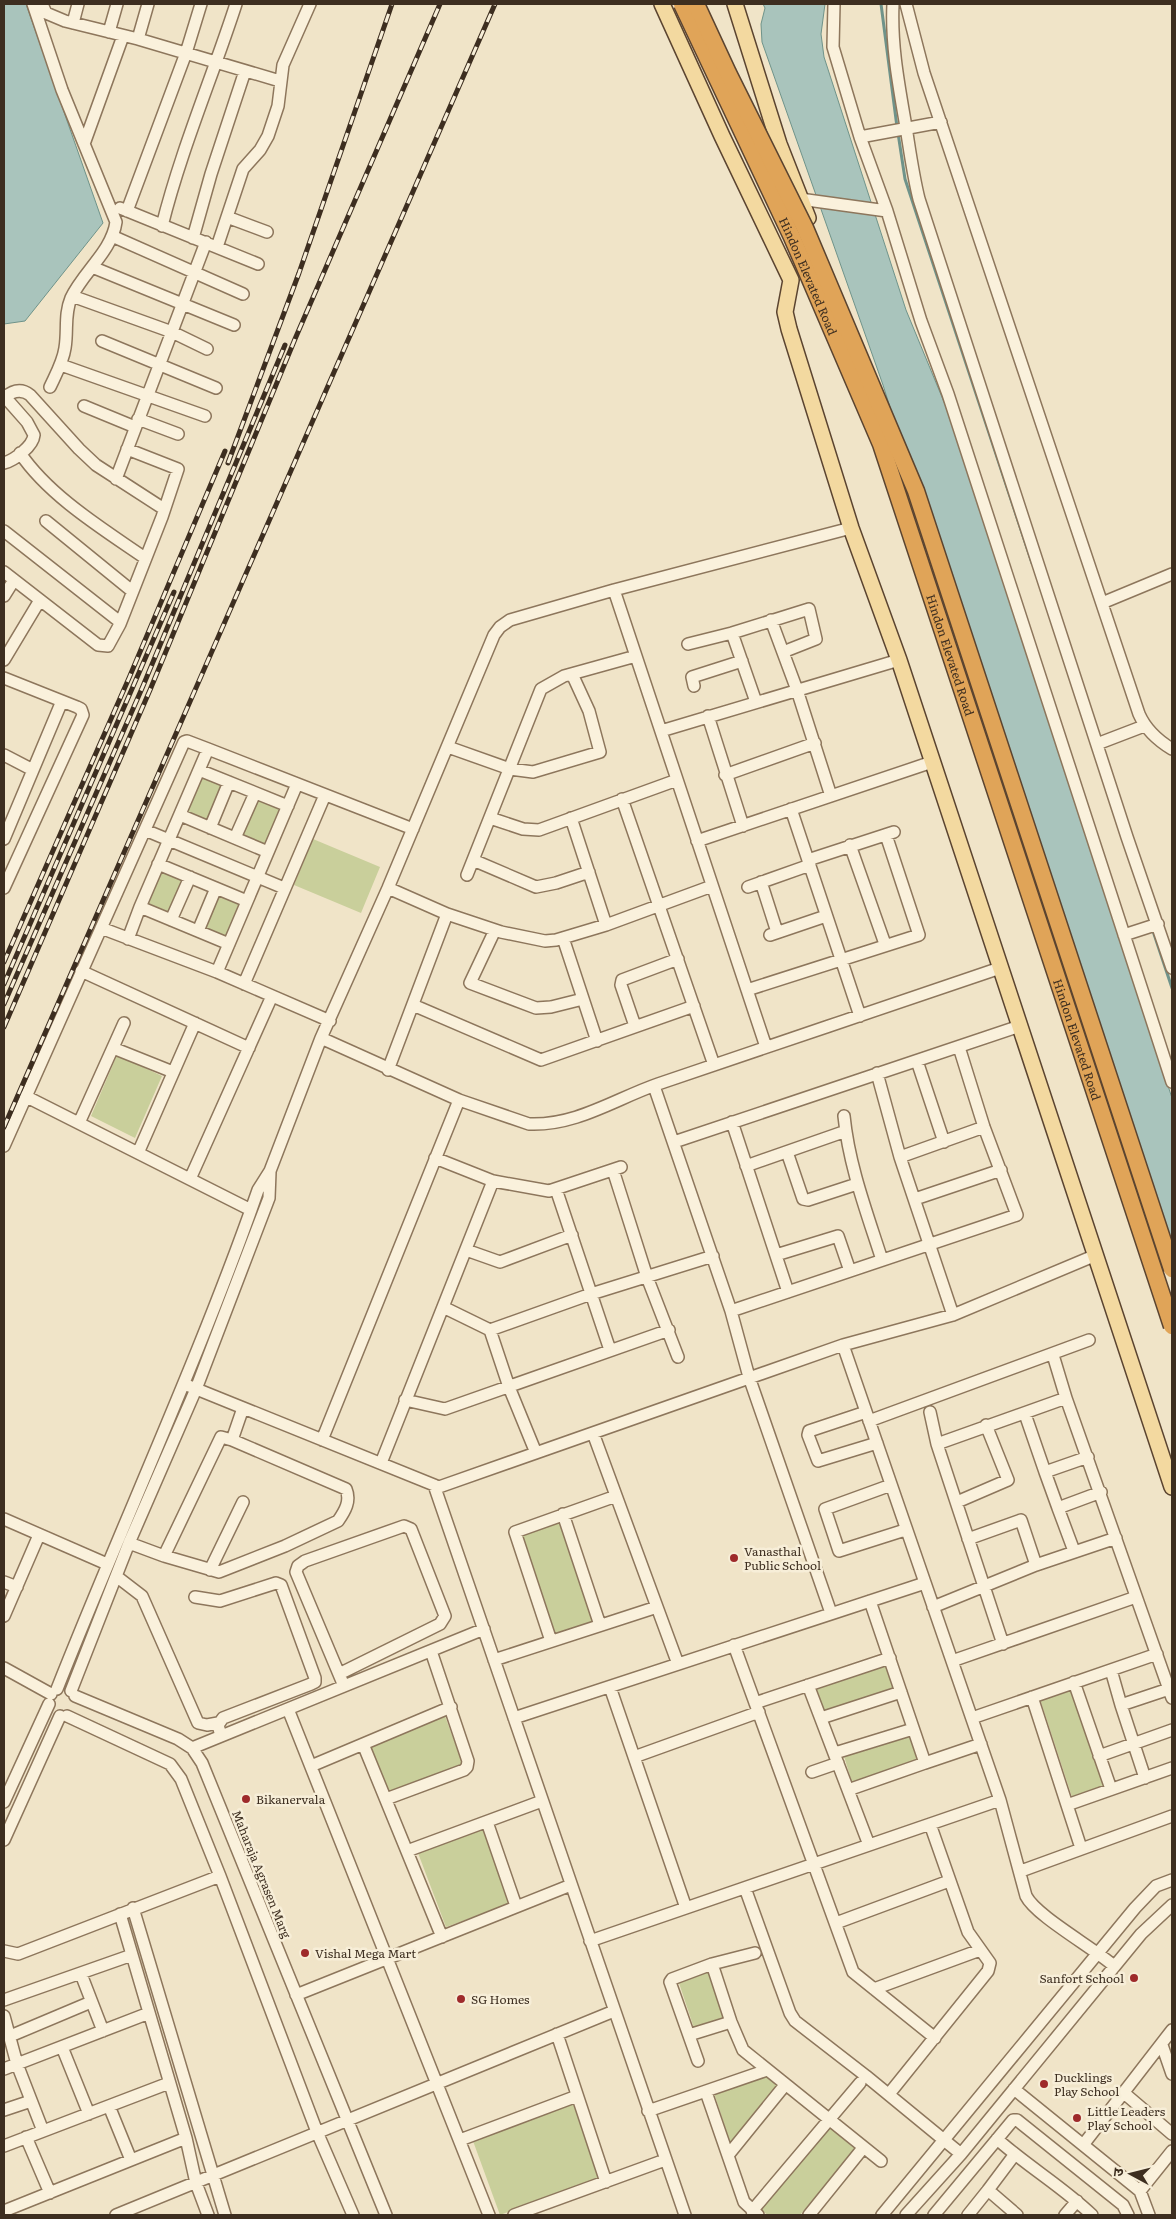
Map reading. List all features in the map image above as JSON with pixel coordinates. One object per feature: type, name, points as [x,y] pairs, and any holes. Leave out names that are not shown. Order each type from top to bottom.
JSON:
[{"type":"highway","name":"Hindon Elevated Road","points":[[682,4],[792,237],[881,444],[1172,1326]]},
{"type":"highway","name":"Hindon Elevated Road","points":[[696,4],[805,228],[916,491],[1172,1269]]},
{"type":"main road","points":[[662,4],[790,280],[786,312],[789,329],[851,528],[899,660],[1172,1487]]},
{"type":"main road","points":[[735,4],[778,144],[804,199],[820,246],[804,269],[790,280]]},
{"type":"main road","points":[[716,124],[766,103]]},
{"type":"street","points":[[33,4],[62,90],[116,222],[112,236],[72,296],[66,318],[66,341],[60,365],[50,387]]},
{"type":"street","points":[[42,4],[46,13],[52,17],[138,39],[280,81]]},
{"type":"street","points":[[73,23],[78,4]]},
{"type":"street","points":[[109,32],[117,4]]},
{"type":"street","points":[[138,39],[148,4]]},
{"type":"street","points":[[127,211],[186,53],[201,4]]},
{"type":"street","points":[[162,226],[175,176],[236,4]]},
{"type":"street","points":[[217,247],[243,169],[268,136],[278,106],[283,65],[310,4]]},
{"type":"street","points":[[893,4],[892,25],[896,73],[910,164],[922,208],[1097,744],[1161,928],[1172,968]]},
{"type":"street","points":[[906,4],[911,30],[941,122],[1144,726],[1155,737],[1172,749]]},
{"type":"street","points":[[835,5],[833,47],[882,211],[948,394],[1172,1082]]},
{"type":"street","points":[[84,144],[123,36]]},
{"type":"street","points":[[193,238],[211,174],[246,71]]},
{"type":"street","points":[[860,138],[941,122]]},
{"type":"street","points":[[804,199],[882,211]]},
{"type":"street","points":[[110,204],[258,264]]},
{"type":"street","points":[[227,217],[267,232]]},
{"type":"street","points":[[112,236],[243,294]]},
{"type":"street","points":[[116,479],[206,242]]},
{"type":"street","points":[[92,267],[234,325]]},
{"type":"street","points":[[72,296],[172,332],[207,349]]},
{"type":"street","points":[[102,341],[216,388]]},
{"type":"street","points":[[60,365],[148,394],[205,416]]},
{"type":"street","points":[[4,462],[10,461],[33,440],[34,432],[4,397],[15,391],[20,391],[30,395],[79,449],[116,479],[164,509]]},
{"type":"street","points":[[84,406],[178,434]]},
{"type":"street","points":[[4,572],[103,647],[111,643],[178,469],[127,449]]},
{"type":"street","points":[[20,453],[35,473],[63,497],[145,558]]},
{"type":"street","points":[[46,521],[132,591]]},
{"type":"street","points":[[4,1802],[7,1784],[52,1696],[106,1564],[184,1384],[258,1190],[270,1170],[322,1038],[448,747],[490,643],[500,628],[510,620],[614,590],[851,528]]},
{"type":"street","points":[[4,531],[120,622]]},
{"type":"street","points":[[1102,604],[1172,574]]},
{"type":"street","points":[[4,596],[14,580]]},
{"type":"street","points":[[614,590],[766,1048]]},
{"type":"street","points":[[4,660],[40,600]]},
{"type":"street","points":[[688,644],[732,633],[809,608],[816,639],[783,652]]},
{"type":"street","points":[[771,620],[797,690],[831,796]]},
{"type":"street","points":[[732,633],[756,702]]},
{"type":"street","points":[[468,875],[542,688],[572,674],[636,656]]},
{"type":"street","points":[[661,731],[899,660]]},
{"type":"street","points":[[694,686],[692,677],[742,661]]},
{"type":"street","points":[[448,747],[510,769],[533,772],[600,752],[589,711],[572,674]]},
{"type":"street","points":[[4,678],[81,710],[83,717],[4,888]]},
{"type":"street","points":[[4,839],[62,701]]},
{"type":"street","points":[[708,716],[742,826]]},
{"type":"street","points":[[1097,744],[1144,726]]},
{"type":"street","points":[[4,1146],[184,742],[187,741],[413,829]]},
{"type":"street","points":[[725,775],[815,743]]},
{"type":"street","points":[[128,939],[208,749]]},
{"type":"street","points":[[4,755],[33,770]]},
{"type":"street","points":[[697,842],[932,762]]},
{"type":"street","points":[[199,770],[288,806]]},
{"type":"street","points":[[490,818],[523,830],[534,831],[677,780]]},
{"type":"street","points":[[210,828],[229,782]]},
{"type":"street","points":[[217,972],[297,784]]},
{"type":"street","points":[[235,838],[255,792]]},
{"type":"street","points":[[244,984],[325,795]]},
{"type":"street","points":[[622,799],[714,1065]]},
{"type":"street","points":[[791,809],[860,1016]]},
{"type":"street","points":[[180,815],[268,852]]},
{"type":"street","points":[[571,818],[606,925]]},
{"type":"street","points":[[145,830],[284,888]]},
{"type":"street","points":[[747,990],[885,944],[918,935],[890,833],[850,845],[748,887]]},
{"type":"street","points":[[850,845],[885,944]]},
{"type":"street","points":[[474,860],[536,887],[556,883],[589,872]]},
{"type":"street","points":[[158,864],[247,901]]},
{"type":"street","points":[[171,920],[190,877]]},
{"type":"street","points":[[761,882],[774,933],[826,916]]},
{"type":"street","points":[[388,888],[447,914],[494,930],[535,941],[556,940],[606,925],[712,886]]},
{"type":"street","points":[[198,931],[216,888]]},
{"type":"street","points":[[140,907],[229,944]]},
{"type":"street","points":[[388,1070],[447,914]]},
{"type":"street","points":[[101,928],[217,972],[330,1021]]},
{"type":"street","points":[[1124,935],[1137,930],[1161,928]]},
{"type":"street","points":[[494,930],[470,983],[536,1008],[551,1007],[582,999]]},
{"type":"street","points":[[563,938],[597,1041]]},
{"type":"street","points":[[635,1026],[621,985],[622,979],[678,959]]},
{"type":"street","points":[[322,1038],[388,1070],[459,1100],[529,1124],[541,1125],[557,1123],[585,1115],[654,1086],[1000,968]]},
{"type":"street","points":[[81,971],[249,1048]]},
{"type":"street","points":[[190,1180],[272,996]]},
{"type":"street","points":[[414,1005],[538,1060],[545,1060],[694,1006]]},
{"type":"street","points":[[138,1153],[195,1023]]},
{"type":"street","points":[[79,1124],[124,1024]]},
{"type":"street","points":[[674,1142],[1020,1026]]},
{"type":"street","points":[[731,1311],[1017,1215],[984,1127],[959,1047]]},
{"type":"street","points":[[113,1048],[173,1072]]},
{"type":"street","points":[[917,1061],[944,1142]]},
{"type":"street","points":[[877,1073],[900,1158],[954,1315]]},
{"type":"street","points":[[654,1086],[731,1311],[749,1377],[831,1613]]},
{"type":"street","points":[[25,1096],[251,1210]]},
{"type":"street","points":[[322,1440],[459,1100]]},
{"type":"street","points":[[844,1116],[857,1184],[882,1260]]},
{"type":"street","points":[[732,1122],[788,1292]]},
{"type":"street","points":[[900,1158],[984,1127]]},
{"type":"street","points":[[746,1166],[846,1131]]},
{"type":"street","points":[[787,1152],[803,1199],[808,1200],[857,1184]]},
{"type":"street","points":[[435,1158],[493,1181],[542,1190],[556,1189],[617,1168],[648,1277],[678,1357]]},
{"type":"street","points":[[4,1840],[63,1716],[76,1706],[73,1693],[116,1576],[196,1389],[270,1198],[270,1170]]},
{"type":"street","points":[[915,1199],[1001,1170]]},
{"type":"street","points":[[381,1463],[493,1181]]},
{"type":"street","points":[[556,1189],[610,1350]]},
{"type":"street","points":[[466,1250],[500,1262],[572,1235]]},
{"type":"street","points":[[776,1255],[838,1236],[850,1271]]},
{"type":"street","points":[[184,1384],[439,1487],[843,1344],[954,1315],[1096,1255]]},
{"type":"street","points":[[490,1330],[592,1294],[713,1256]]},
{"type":"street","points":[[443,1307],[490,1330],[509,1387],[536,1453]]},
{"type":"street","points":[[405,1400],[444,1409],[668,1330]]},
{"type":"street","points":[[877,1443],[818,1461],[808,1435],[809,1431],[868,1416],[1053,1355],[1089,1340]]},
{"type":"street","points":[[843,1344],[1000,1800],[1021,1871],[1026,1896],[1034,1908],[1098,1952],[1114,1966]]},
{"type":"street","points":[[1053,1355],[1066,1398],[1101,1492],[1171,1694],[1121,1706]]},
{"type":"street","points":[[937,1444],[1066,1398]]},
{"type":"street","points":[[232,1440],[243,1408]]},
{"type":"street","points":[[930,1412],[937,1444],[1003,1644]]},
{"type":"street","points":[[1025,1414],[1074,1551]]},
{"type":"street","points":[[957,1502],[1008,1480],[986,1425]]},
{"type":"street","points":[[593,1433],[678,1664]]},
{"type":"street","points":[[129,1544],[164,1556],[210,1570],[220,1571],[285,1546],[338,1521],[349,1498],[346,1489],[221,1437],[164,1556]]},
{"type":"street","points":[[1045,1472],[1088,1457]]},
{"type":"street","points":[[434,1485],[685,2215]]},
{"type":"street","points":[[891,1485],[825,1509],[839,1551],[906,1530]]},
{"type":"street","points":[[1058,1508],[1101,1492]]},
{"type":"street","points":[[551,1641],[515,1532],[616,1496]]},
{"type":"street","points":[[210,1570],[243,1502]]},
{"type":"street","points":[[563,1514],[600,1625]]},
{"type":"street","points":[[4,1519],[106,1564]]},
{"type":"street","points":[[968,1539],[1020,1520],[1036,1565]]},
{"type":"street","points":[[339,1674],[440,1624],[444,1620],[445,1616],[408,1526],[305,1561],[298,1566],[296,1572],[344,1686]]},
{"type":"street","points":[[4,1616],[39,1534]]},
{"type":"street","points":[[933,1607],[1036,1565],[1116,1538]]},
{"type":"street","points":[[116,1576],[142,1596],[198,1723],[207,1725],[218,1723],[223,1718],[315,1682],[281,1585],[276,1583],[220,1600],[196,1597]]},
{"type":"street","points":[[4,1582],[17,1587]]},
{"type":"street","points":[[514,1718],[925,1583]]},
{"type":"street","points":[[952,1661],[1136,1597]]},
{"type":"street","points":[[870,1601],[925,1763]]},
{"type":"street","points":[[494,1660],[657,1607]]},
{"type":"street","points":[[4,1668],[52,1696],[73,1693],[192,1748],[484,1629]]},
{"type":"street","points":[[734,1645],[853,1972],[935,2038]]},
{"type":"street","points":[[386,1799],[468,1767],[468,1761],[431,1651]]},
{"type":"street","points":[[972,1718],[1157,1654]]},
{"type":"street","points":[[634,1757],[808,1685],[890,1658]]},
{"type":"street","points":[[1111,1670],[1145,1778]]},
{"type":"street","points":[[1074,1682],[1111,1789]]},
{"type":"street","points":[[808,1685],[869,1845]]},
{"type":"street","points":[[610,1687],[686,1908]]},
{"type":"street","points":[[821,1718],[901,1692]]},
{"type":"street","points":[[52,1696],[53,1713],[170,1764],[181,1779],[220,1876],[317,2132],[353,2215]]},
{"type":"street","points":[[1032,1697],[1068,1805],[1080,1848]]},
{"type":"street","points":[[311,1766],[451,1708]]},
{"type":"street","points":[[288,1709],[490,2215]]},
{"type":"street","points":[[218,1723],[221,1736]]},
{"type":"street","points":[[812,1772],[836,1758],[913,1729]]},
{"type":"street","points":[[1100,1756],[1172,1730]]},
{"type":"street","points":[[364,1744],[442,1936]]},
{"type":"street","points":[[848,1790],[981,1744]]},
{"type":"street","name":"Maharaja Agrasen Marg","points":[[192,1748],[202,1763],[386,2215]]},
{"type":"street","points":[[1068,1805],[1172,1768]]},
{"type":"street","points":[[590,1941],[1000,1800]]},
{"type":"street","points":[[407,1851],[542,1801]]},
{"type":"street","points":[[1021,1871],[1172,1816]]},
{"type":"street","points":[[487,1822],[516,1906]]},
{"type":"street","points":[[889,2094],[988,1971],[990,1963],[968,1932],[930,1824]]},
{"type":"street","points":[[4,1951],[18,1954],[220,1876]]},
{"type":"street","points":[[882,2215],[1135,1908],[1156,1886],[1172,1880]]},
{"type":"street","points":[[836,1923],[949,1882]]},
{"type":"street","points":[[296,1995],[571,1885]]},
{"type":"street","points":[[745,1888],[792,2017],[961,2154]]},
{"type":"street","points":[[906,2215],[961,2154],[1141,1934],[1172,1905]]},
{"type":"street","points":[[133,1908],[212,2177],[225,2215]]},
{"type":"street","points":[[120,1914],[186,2138],[196,2183],[208,2215]]},
{"type":"street","points":[[874,1989],[980,1950]]},
{"type":"street","points":[[698,2061],[670,1982],[675,1976],[712,1964],[755,1954]]},
{"type":"street","points":[[4,2000],[132,1956]]},
{"type":"street","points":[[712,1964],[741,2048],[881,2161]]},
{"type":"street","points":[[81,1974],[103,2032]]},
{"type":"street","points":[[15,2034],[92,2002]]},
{"type":"street","points":[[116,2215],[614,2011]]},
{"type":"street","points":[[4,2069],[149,2013]]},
{"type":"street","points":[[4,2016],[17,2064],[43,2131]]},
{"type":"street","points":[[689,2035],[731,2022]]},
{"type":"street","points":[[1083,2146],[1172,2030]]},
{"type":"street","points":[[557,2034],[606,2182]]},
{"type":"street","points":[[1162,2044],[1172,2074]]},
{"type":"street","points":[[62,2047],[88,2114]]},
{"type":"street","points":[[648,2111],[767,2070]]},
{"type":"street","points":[[4,2146],[169,2083]]},
{"type":"street","points":[[706,2092],[744,2202],[755,2213],[860,2084]]},
{"type":"street","points":[[729,2154],[785,2085]]},
{"type":"street","points":[[1014,2089],[1140,2191],[1149,2215]]},
{"type":"street","points":[[1124,2093],[1172,2134]]},
{"type":"street","points":[[460,2140],[578,2096]]},
{"type":"street","points":[[4,2110],[31,2100]]},
{"type":"street","points":[[109,2106],[131,2160]]},
{"type":"street","points":[[934,2215],[1010,2121],[1017,2120],[1124,2205],[1128,2215]]},
{"type":"street","points":[[26,2137],[50,2192]]},
{"type":"street","points":[[4,2211],[186,2138]]},
{"type":"street","points":[[997,2138],[1092,2215]]},
{"type":"street","points":[[808,2215],[863,2148]]},
{"type":"street","points":[[1140,2191],[1172,2150]]},
{"type":"street","points":[[968,2215],[1015,2154]]},
{"type":"street","points":[[514,2215],[665,2160]]},
{"type":"street","points":[[988,2190],[1017,2215]]},
{"type":"street","points":[[1065,2215],[1077,2201]]},
{"type":"green space","points":[[201,774],[226,785],[210,822],[184,812]]},
{"type":"green space","points":[[257,798],[282,809],[266,846],[240,836]]},
{"type":"green space","points":[[313,839],[380,867],[361,913],[294,885]]},
{"type":"green space","points":[[160,868],[185,878],[169,916],[144,905]]},
{"type":"green space","points":[[217,891],[243,902],[226,940],[201,929]]},
{"type":"green space","points":[[117,1055],[162,1076],[135,1138],[91,1116]]},
{"type":"green space","points":[[561,1520],[594,1622],[555,1635],[522,1534]]},
{"type":"green space","points":[[887,1662],[896,1689],[823,1713],[814,1687]]},
{"type":"green space","points":[[1073,1688],[1104,1786],[1072,1797],[1040,1699]]},
{"type":"green space","points":[[445,1716],[463,1765],[389,1794],[370,1745]]},
{"type":"green space","points":[[911,1734],[920,1760],[852,1783],[844,1756]]},
{"type":"green space","points":[[483,1829],[511,1903],[446,1927],[418,1853]]},
{"type":"green space","points":[[709,1969],[726,2017],[694,2028],[678,1980]]},
{"type":"green space","points":[[765,2073],[780,2086],[730,2142],[714,2093]]},
{"type":"green space","points":[[573,2104],[601,2177],[500,2215],[473,2141]]},
{"type":"green space","points":[[829,2127],[855,2149],[800,2215],[768,2215],[761,2210]]},
{"type":"water","points":[[4,4],[26,4],[103,223],[25,321],[4,324]]},
{"type":"water","points":[[763,4],[825,4],[821,34],[824,57],[906,310],[963,448],[1025,648],[1172,1098],[1172,1274],[1069,974],[883,385],[762,42],[761,24],[765,8]]},
{"type":"waterway","points":[[881,4],[897,127]]},
{"type":"waterway","points":[[898,133],[905,179],[1032,563]]},
{"type":"waterway","points":[[1152,928],[1172,988]]},
{"type":"railway","points":[[228,463],[299,273],[392,4]]},
{"type":"railway","points":[[4,1027],[150,690],[295,339],[440,4]]},
{"type":"railway","points":[[4,1127],[495,4]]},
{"type":"railway","points":[[4,1004],[143,686],[285,345]]},
{"type":"railway","points":[[4,962],[129,678],[225,451]]},
{"type":"railway","points":[[4,984],[174,592]]},
{"type":"place","name":"Vanasthal Public School","points":[[734,1558]]},
{"type":"place","name":"Bikanervala","points":[[246,1799]]},
{"type":"place","name":"Vishal Mega Mart","points":[[305,1953]]},
{"type":"place","name":"Sanfort School","points":[[1134,1978]]},
{"type":"place","name":"SG Homes","points":[[461,1999]]},
{"type":"place","name":"Ducklings Play School","points":[[1044,2084]]},
{"type":"place","name":"Little Leaders Play School","points":[[1077,2118]]}]
